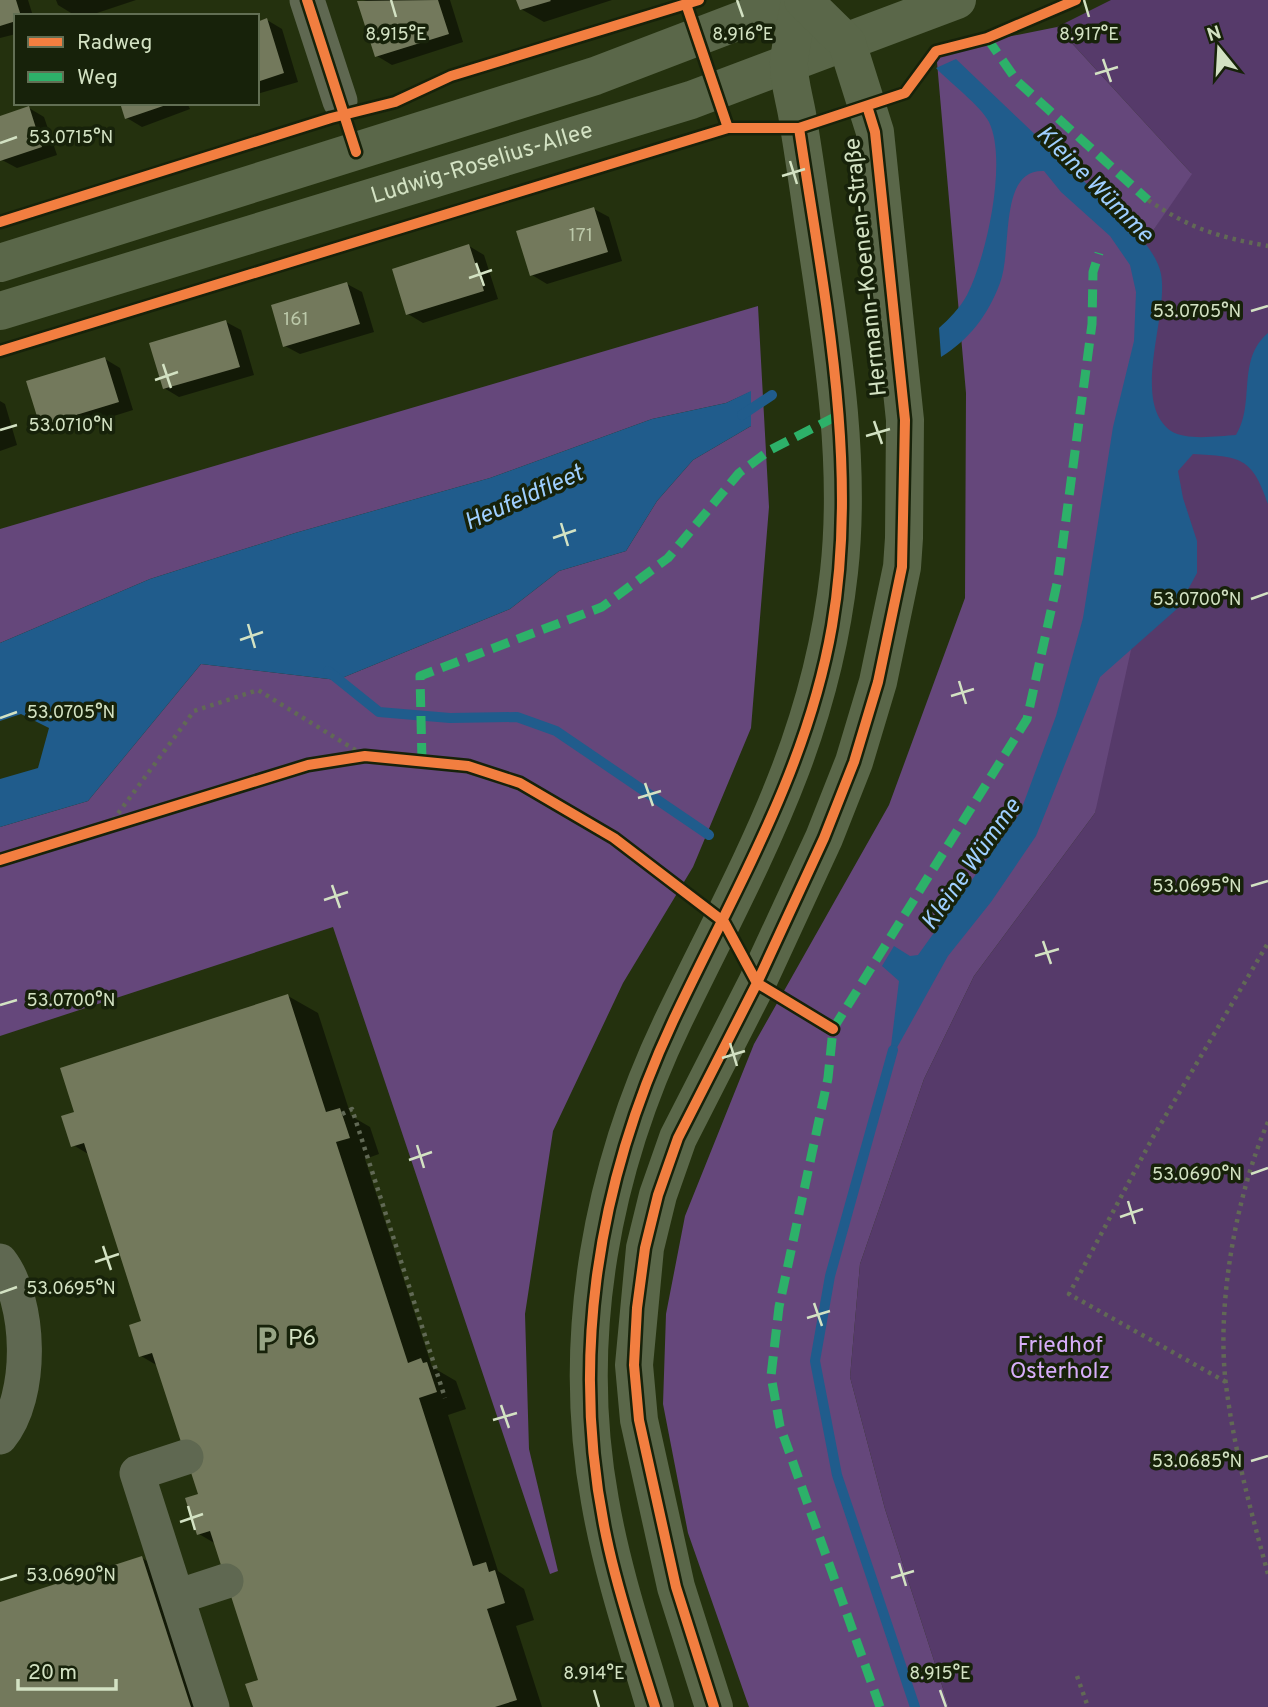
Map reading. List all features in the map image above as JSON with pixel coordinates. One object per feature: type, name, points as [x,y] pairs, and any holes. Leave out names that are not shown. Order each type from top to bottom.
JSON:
[{"type":"main road","points":[[0,263],[595,76],[794,0]]},
{"type":"main road","name":"Hermann-Koenen-Straße","points":[[714,1707],[676,1587],[639,1420],[634,1365],[637,1308],[645,1248],[658,1195],[678,1138],[757,983],[824,838],[854,762],[878,682],[902,567],[905,420],[875,132],[847,43],[802,0]]},
{"type":"main road","name":"Hermann-Koenen-Straße","points":[[655,1707],[609,1551],[598,1495],[588,1404],[589,1337],[598,1256],[610,1196],[630,1123],[673,1021],[724,922],[777,808],[800,749],[832,626],[840,565],[841,476],[837,416],[818,251],[789,65],[802,0]]},
{"type":"main road","name":"Ludwig-Roselius-Allee","points":[[0,311],[691,100],[957,0]]},
{"type":"street","points":[[307,0],[340,101]]},
{"type":"street","points":[[0,1261],[11,1275],[23,1323],[23,1381],[7,1429],[0,1437]]},
{"type":"street","points":[[186,1457],[137,1473],[212,1707]]},
{"type":"street","points":[[177,1597],[226,1581]]},
{"type":"path","points":[[1145,203],[1184,224],[1227,239],[1268,246]]},
{"type":"path","points":[[108,827],[194,711],[258,690],[371,756]]},
{"type":"path","points":[[342,760],[371,756]]},
{"type":"path","points":[[96,831],[134,820]]},
{"type":"path","points":[[1226,1382],[1069,1294],[1153,1137],[1268,943]]},
{"type":"path","points":[[342,1114],[352,1109],[446,1398]]},
{"type":"path","points":[[1268,1122],[1251,1162],[1231,1247],[1226,1382],[1238,1457],[1268,1574]]},
{"type":"path","points":[[1077,1676],[1088,1707]]},
{"type":"green space","name":"Friedhof Osterholz","points":[[1111,0],[1268,0],[1268,1707],[949,1707],[885,1509],[850,1377],[860,1264],[924,1079],[974,976],[1095,813],[1138,300],[1146,241],[1191,173],[1057,27]]},
{"type":"shaded area","points":[[1057,27],[1192,174],[1146,241],[1138,300],[1163,505],[1095,813],[974,976],[924,1079],[860,1264],[850,1377],[885,1509],[949,1707],[749,1707],[688,1533],[663,1404],[666,1314],[685,1216],[754,1044],[889,805],[965,598],[966,393],[936,51]]},
{"type":"shaded area","points":[[758,306],[769,507],[751,728],[693,867],[623,983],[553,1131],[525,1314],[529,1449],[558,1571],[550,1574],[333,927],[0,1036],[0,827],[88,801],[201,664],[337,680],[510,609],[559,571],[626,551],[657,501],[693,460],[751,426],[750,392],[726,403],[652,419],[490,478],[295,533],[150,579],[0,643],[0,529]]},
{"type":"water","points":[[956,59],[1137,232],[1154,257],[1161,274],[1162,292],[1152,380],[1153,400],[1159,418],[1171,431],[1194,437],[1236,435],[1245,409],[1252,356],[1268,333],[1268,504],[1250,468],[1233,458],[1193,454],[1178,471],[1183,498],[1197,541],[1197,573],[1178,608],[1100,677],[1036,836],[991,902],[948,956],[889,1062],[899,981],[882,966],[894,946],[910,956],[918,955],[1020,813],[1056,716],[1083,618],[1113,427],[1134,341],[1136,292],[1130,265],[1110,236],[1061,192],[1044,171],[1029,174],[1013,196],[1004,268],[990,306],[969,335],[941,357],[939,328],[961,304],[974,279],[987,234],[995,184],[994,139],[989,122],[936,68]]},
{"type":"water","points":[[751,391],[751,426],[693,460],[657,501],[626,551],[559,571],[510,609],[337,680],[201,664],[88,801],[0,827],[0,779],[38,768],[49,728],[21,714],[0,721],[0,643],[150,579],[295,533],[490,478],[652,419],[726,403]]},
{"type":"building","points":[[0,0],[16,0],[20,14],[14,14],[14,22],[0,26]]},
{"type":"building","points":[[438,0],[449,34],[375,57],[357,1]]},
{"type":"building","points":[[516,0],[550,0],[551,1],[520,10]]},
{"type":"building","points":[[267,18],[284,73],[259,81],[259,21]]},
{"type":"building","points":[[121,105],[166,105],[125,119]]},
{"type":"building","points":[[29,106],[42,147],[0,161],[0,116]]},
{"type":"building","points":[[594,207],[608,252],[530,276],[516,231]]},
{"type":"building","points":[[469,244],[484,291],[406,315],[392,269]]},
{"type":"building","points":[[347,282],[360,324],[283,347],[271,305]]},
{"type":"building","points":[[226,320],[240,367],[163,389],[149,343]]},
{"type":"building","points":[[105,357],[119,402],[40,426],[26,381]]},
{"type":"building","name":"P6","points":[[288,994],[326,1112],[340,1108],[350,1138],[336,1142],[408,1363],[421,1358],[423,1363],[427,1362],[437,1392],[419,1398],[473,1566],[486,1562],[489,1572],[495,1570],[505,1603],[487,1609],[517,1700],[495,1707],[253,1707],[245,1684],[258,1680],[210,1531],[197,1535],[185,1498],[198,1494],[152,1353],[139,1357],[129,1325],[141,1321],[84,1143],[71,1147],[61,1116],[74,1112],[60,1068]]},
{"type":"building","points":[[142,1556],[191,1707],[0,1707],[0,1602]]},
{"type":"waterway","name":"Heufeldfleet","points":[[742,415],[772,395]]},
{"type":"waterway","name":"Heufeldfleet","points":[[328,671],[379,712],[450,718],[517,717],[556,731],[709,835]]},
{"type":"waterway","name":"Kleine Wümme","points":[[893,1050],[830,1276],[815,1361],[837,1475],[915,1707]]},
{"type":"marked path","points":[[987,38],[1017,81],[1148,200]]},
{"type":"marked path","points":[[880,1707],[780,1426],[771,1376],[779,1307],[828,1078],[833,1029],[1027,719],[1058,579],[1092,324],[1093,272],[1099,253]]},
{"type":"marked path","points":[[422,761],[420,676],[602,607],[668,558],[739,473],[770,450],[837,416]]},
{"type":"cycle path","points":[[307,0],[356,152]]},
{"type":"cycle path","points":[[0,222],[331,118],[395,102],[451,76],[699,0]]},
{"type":"cycle path","points":[[0,351],[728,128],[799,128],[905,93],[936,51],[987,38],[1076,0]]},
{"type":"cycle path","points":[[686,4],[728,128]]},
{"type":"cycle path","points":[[714,1707],[676,1587],[639,1420],[634,1365],[637,1308],[645,1248],[658,1195],[678,1138],[757,983],[824,838],[854,762],[878,682],[902,567],[905,420],[875,132],[867,106]]},
{"type":"cycle path","points":[[655,1707],[614,1569],[597,1481],[591,1414],[591,1347],[596,1280],[624,1149],[646,1084],[787,780],[805,731],[832,626],[840,564],[840,440],[827,314],[799,128]]},
{"type":"cycle path","points":[[0,860],[308,765],[365,756],[468,766],[520,783],[614,838],[724,922],[757,983],[833,1029]]},
{"type":"place","name":"P6","points":[[267,1339]]}]
